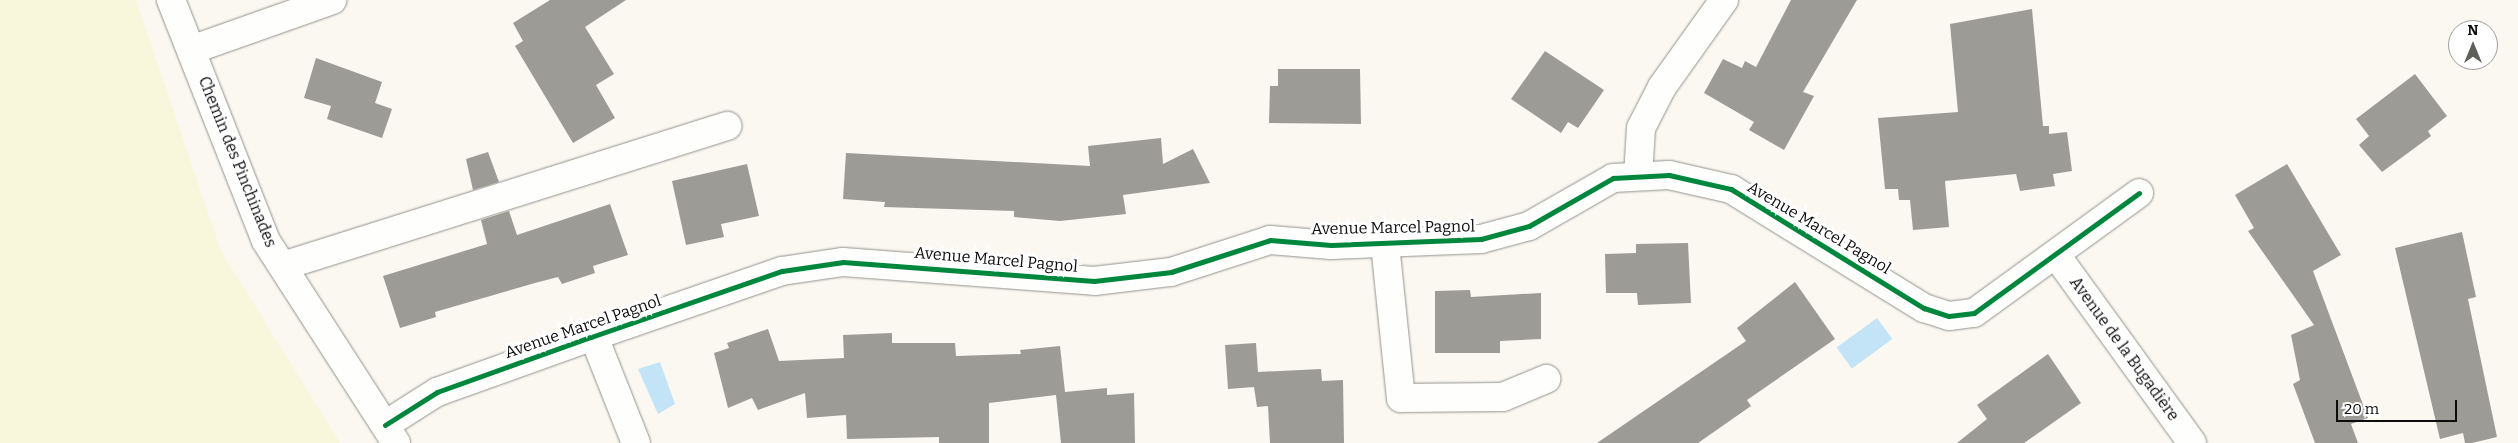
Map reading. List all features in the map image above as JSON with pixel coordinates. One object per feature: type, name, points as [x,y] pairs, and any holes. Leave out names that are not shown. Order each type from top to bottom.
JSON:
[{"type":"street","name":"Chemin des Pinchinades","points":[[171,0],[266,241],[391,434]]},
{"type":"street","points":[[191,50],[332,0]]},
{"type":"street","points":[[1638,176],[1641,128],[1662,87],[1724,0]]},
{"type":"street","points":[[283,266],[727,126]]},
{"type":"street","name":"Avenue Marcel Pagnol","points":[[391,434],[437,392],[782,271],[842,262],[1094,281],[1171,272],[1270,240],[1385,244],[1481,239],[1529,226],[1613,178],[1669,175],[1731,189],[1924,308],[1949,316],[1974,313],[2056,256],[2139,193]]},
{"type":"street","points":[[1385,244],[1402,398],[1502,397],[1546,378]]},
{"type":"street","name":"Avenue de la Bugadière","points":[[2056,256],[2192,443]]},
{"type":"street","points":[[594,337],[636,443]]},
{"type":"shaded area","points":[[0,0],[136,0],[221,251],[340,443],[0,443]]},
{"type":"water","points":[[1877,318],[1892,339],[1852,368],[1837,347]]},
{"type":"water","points":[[660,362],[675,404],[658,414],[638,369]]},
{"type":"building","points":[[550,0],[626,0],[585,27],[614,74],[596,85],[615,118],[573,143],[515,46],[523,41],[513,23]]},
{"type":"building","points":[[1791,0],[1857,0],[1803,92],[1814,96],[1784,150],[1749,130],[1754,122],[1704,93],[1723,59],[1742,68],[1745,61],[1756,67]]},
{"type":"building","points":[[2032,9],[2043,126],[2049,126],[2049,134],[2067,132],[2072,171],[2053,174],[2055,186],[2020,191],[2016,174],[1945,181],[1949,227],[1913,230],[1910,200],[1899,200],[1898,189],[1885,189],[1878,118],[1958,112],[1950,24]]},
{"type":"building","points":[[1545,51],[1604,90],[1578,128],[1568,122],[1561,133],[1511,99]]},
{"type":"building","points":[[316,58],[382,82],[375,103],[392,109],[382,138],[327,119],[331,106],[304,98]]},
{"type":"building","points":[[1278,69],[1360,69],[1361,124],[1269,123],[1270,86],[1278,86]]},
{"type":"building","points":[[2415,74],[2447,116],[2428,131],[2431,136],[2382,172],[2359,145],[2369,136],[2356,119]]},
{"type":"building","points":[[1161,138],[1163,164],[1193,149],[1210,183],[1123,195],[1126,214],[1060,221],[1014,217],[1014,211],[884,207],[885,202],[843,199],[846,153],[1090,166],[1088,146]]},
{"type":"building","points":[[488,152],[499,182],[473,190],[466,159]]},
{"type":"building","points":[[747,164],[759,216],[721,224],[724,237],[686,245],[672,181]]},
{"type":"building","points":[[2287,164],[2341,255],[2313,271],[2368,418],[2351,424],[2358,443],[2315,443],[2293,384],[2300,380],[2291,335],[2314,325],[2248,231],[2254,228],[2235,195]]},
{"type":"building","points":[[610,204],[628,255],[593,266],[595,273],[562,284],[558,277],[535,283],[435,312],[436,317],[400,328],[383,276],[487,244],[481,220],[509,211],[517,235]]},
{"type":"building","points":[[2462,232],[2476,297],[2468,299],[2497,437],[2472,443],[2465,443],[2463,433],[2440,439],[2395,248]]},
{"type":"building","points":[[1688,243],[1691,303],[1638,305],[1637,293],[1606,293],[1605,254],[1636,253],[1636,244]]},
{"type":"building","points":[[1795,282],[1835,339],[1747,400],[1751,406],[1698,443],[1597,443],[1746,341],[1737,328]]},
{"type":"building","points":[[1470,290],[1471,297],[1541,293],[1541,339],[1500,341],[1500,353],[1435,353],[1435,291]]},
{"type":"building","points":[[768,329],[779,361],[844,358],[843,335],[892,333],[892,343],[955,343],[956,356],[1021,354],[1020,350],[1060,346],[1065,392],[1107,388],[1107,395],[1134,393],[1135,443],[1061,443],[1056,395],[989,403],[989,443],[939,443],[939,437],[847,439],[846,415],[807,418],[805,393],[758,410],[752,398],[728,408],[714,353],[729,348],[727,343]]},
{"type":"building","points":[[1256,343],[1258,372],[1321,369],[1322,381],[1343,380],[1344,443],[1270,443],[1268,406],[1257,407],[1254,387],[1228,389],[1225,345]]},
{"type":"building","points":[[2048,354],[2081,403],[2024,443],[1957,443],[1987,419],[1977,405]]},
{"type":"cycle path","points":[[385,425],[437,392],[591,337],[782,271],[843,262],[1094,281],[1171,272],[1270,240],[1331,245],[1481,239],[1529,226],[1613,178],[1669,175],[1731,189],[1924,308],[1949,316],[1974,313],[2139,193]]}]
